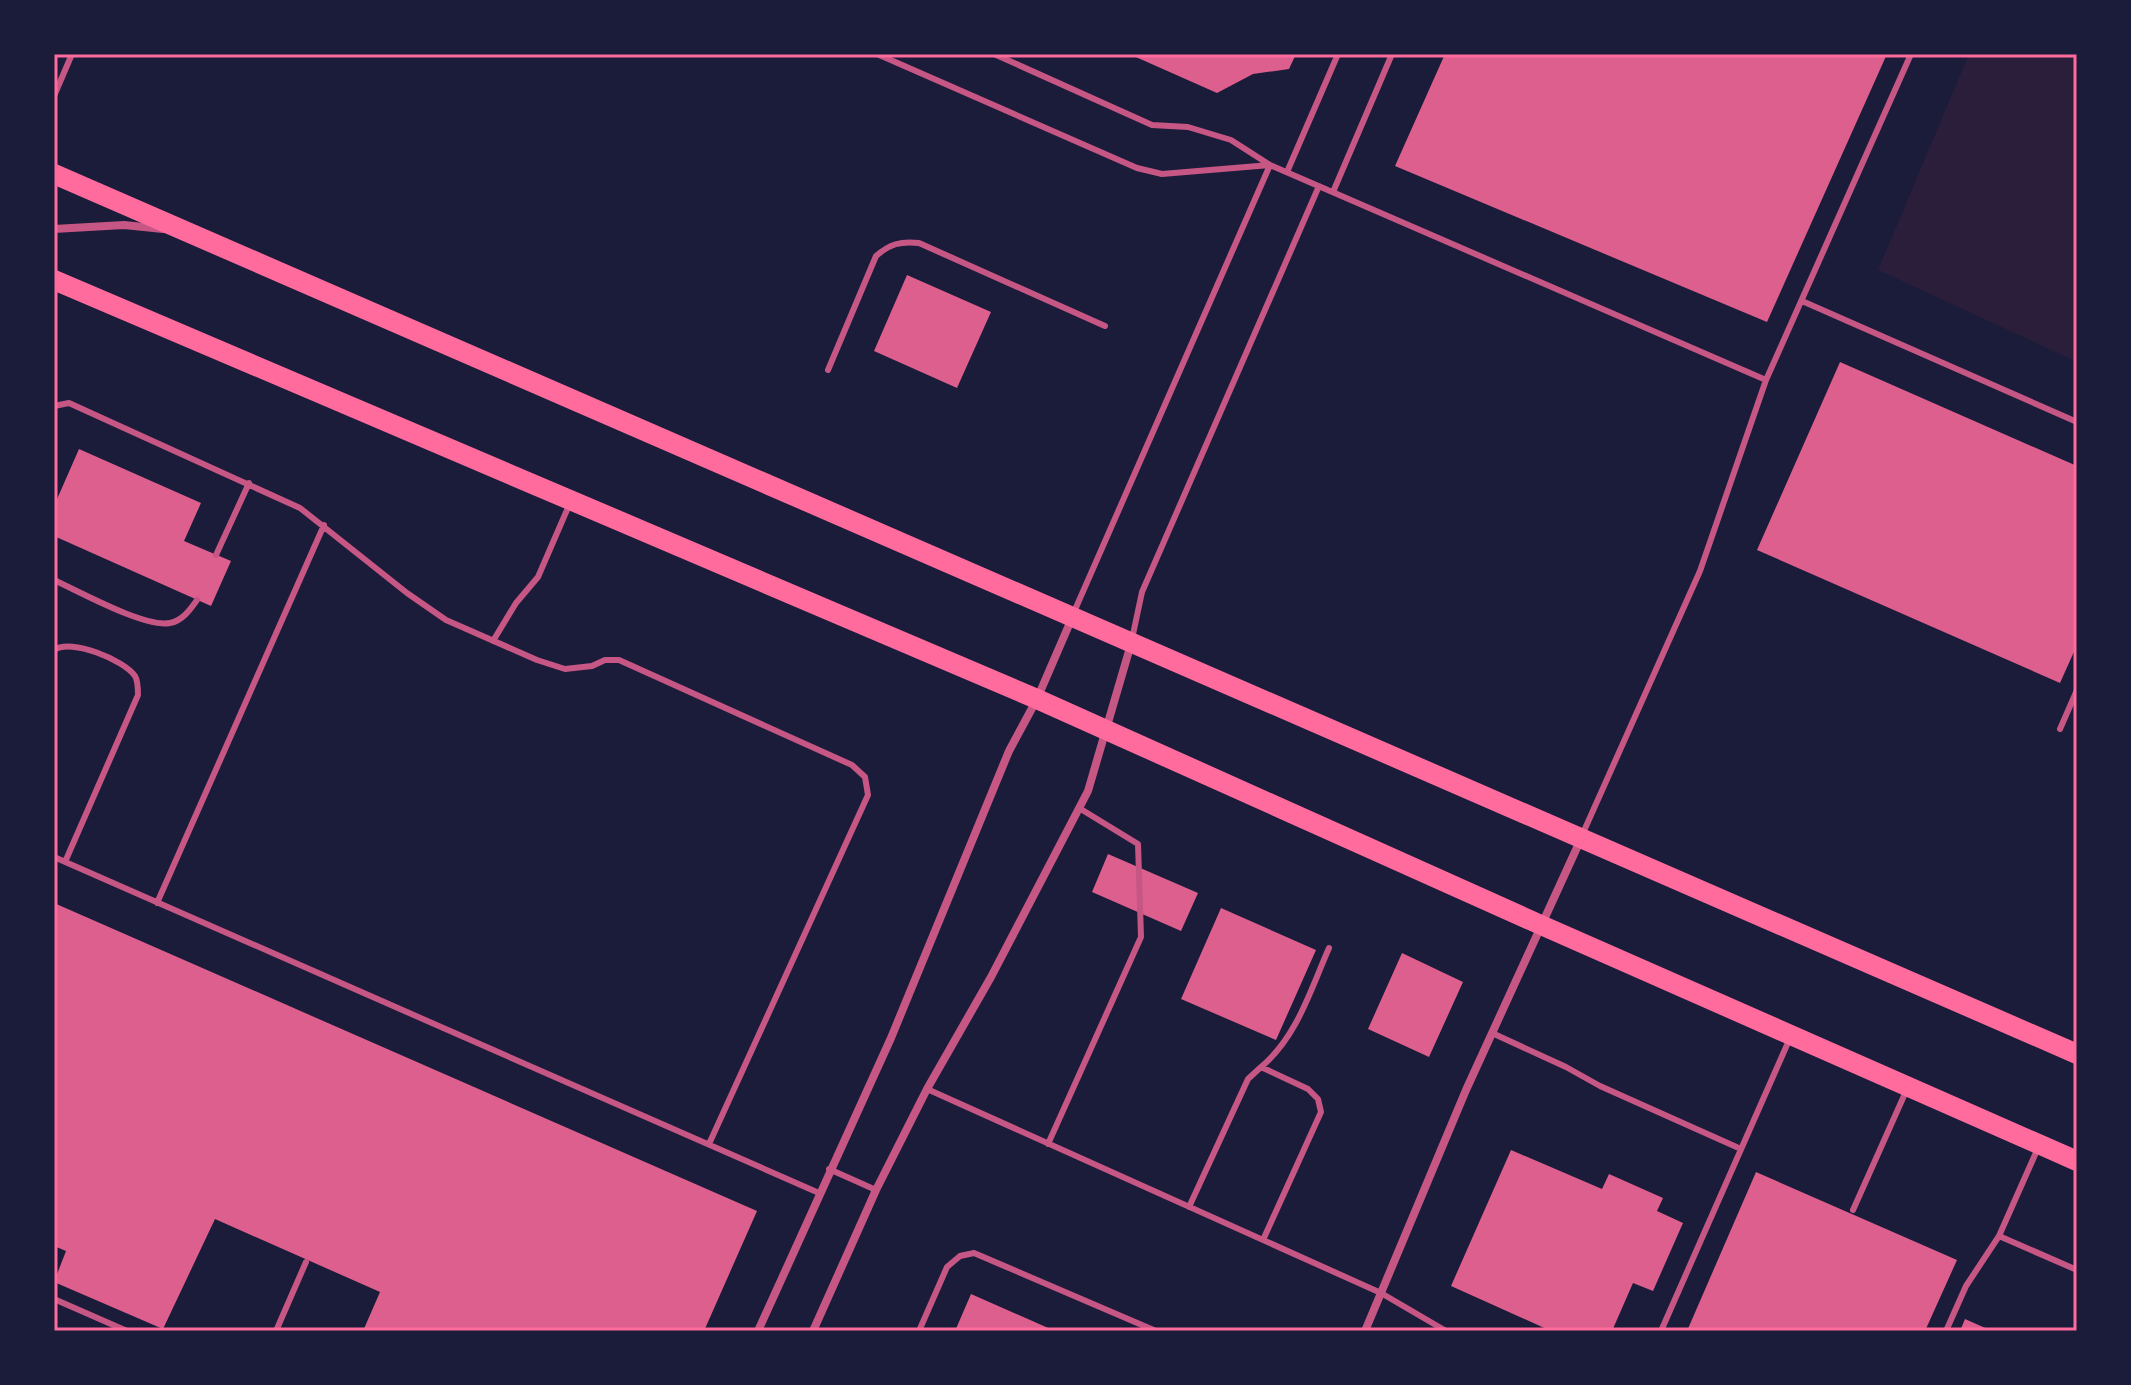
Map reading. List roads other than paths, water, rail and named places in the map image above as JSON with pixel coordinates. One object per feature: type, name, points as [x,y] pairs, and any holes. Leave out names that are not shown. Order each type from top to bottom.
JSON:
[{"type":"main road","points":[[54,174],[2077,1054]]},
{"type":"main road","points":[[54,280],[1106,729],[2077,1161]]},
{"type":"street","points":[[54,229],[124,225],[188,232]]},
{"type":"street","points":[[758,1331],[891,1038],[1009,751],[1037,699],[1072,618]]},
{"type":"street","points":[[813,1331],[876,1190],[927,1089],[991,977],[1088,791],[1131,643]]},
{"type":"street","points":[[1365,1331],[1492,1033],[1581,837]]},
{"type":"lane","points":[[54,96],[72,54]]},
{"type":"lane","points":[[877,54],[1137,168],[1162,174],[1270,165]]},
{"type":"lane","points":[[994,54],[1152,125],[1188,127],[1231,140],[1270,165],[1766,380]]},
{"type":"lane","points":[[1287,172],[1338,54]]},
{"type":"lane","points":[[1333,192],[1392,54]]},
{"type":"lane","points":[[1581,837],[1700,571],[1766,380],[1911,54]]},
{"type":"lane","points":[[1072,618],[1270,165]]},
{"type":"lane","points":[[1131,643],[1142,592],[1319,186]]},
{"type":"lane","points":[[828,370],[876,256],[887,246],[902,241],[919,243],[1105,326]]},
{"type":"lane","points":[[1802,301],[2077,422]]},
{"type":"lane","points":[[54,406],[69,403],[300,508],[446,620],[565,669],[619,660],[852,765],[865,777],[868,795],[709,1144]]},
{"type":"lane","points":[[216,555],[249,483]]},
{"type":"lane","points":[[493,641],[516,603],[538,577],[571,500]]},
{"type":"lane","points":[[157,903],[324,525]]},
{"type":"lane","points":[[54,580],[153,624],[173,623],[188,613],[197,600]]},
{"type":"lane","points":[[54,650],[58,646],[75,644],[126,667],[137,678],[138,695],[65,862]]},
{"type":"lane","points":[[2060,729],[2077,690]]},
{"type":"lane","points":[[1048,1144],[1141,937],[1138,844],[1079,808]]},
{"type":"lane","points":[[54,857],[819,1193]]},
{"type":"lane","points":[[1189,1207],[1248,1079],[1278,1053],[1289,1038],[1329,948]]},
{"type":"lane","points":[[1492,1033],[1600,1086],[1741,1149]]},
{"type":"lane","points":[[1661,1331],[1791,1035]]},
{"type":"lane","points":[[1261,1067],[1308,1089],[1318,1099],[1321,1112],[1263,1240]]},
{"type":"lane","points":[[1853,1210],[1908,1087]]},
{"type":"lane","points":[[927,1089],[1381,1293],[1446,1331]]},
{"type":"lane","points":[[1946,1331],[1966,1286],[1999,1236],[2039,1145]]},
{"type":"lane","points":[[829,1169],[876,1190]]},
{"type":"lane","points":[[1999,1236],[2077,1270]]},
{"type":"lane","points":[[919,1331],[947,1267],[960,1256],[974,1253],[1156,1331]]},
{"type":"lane","points":[[276,1331],[306,1262]]},
{"type":"lane","points":[[54,1299],[127,1331]]}]
